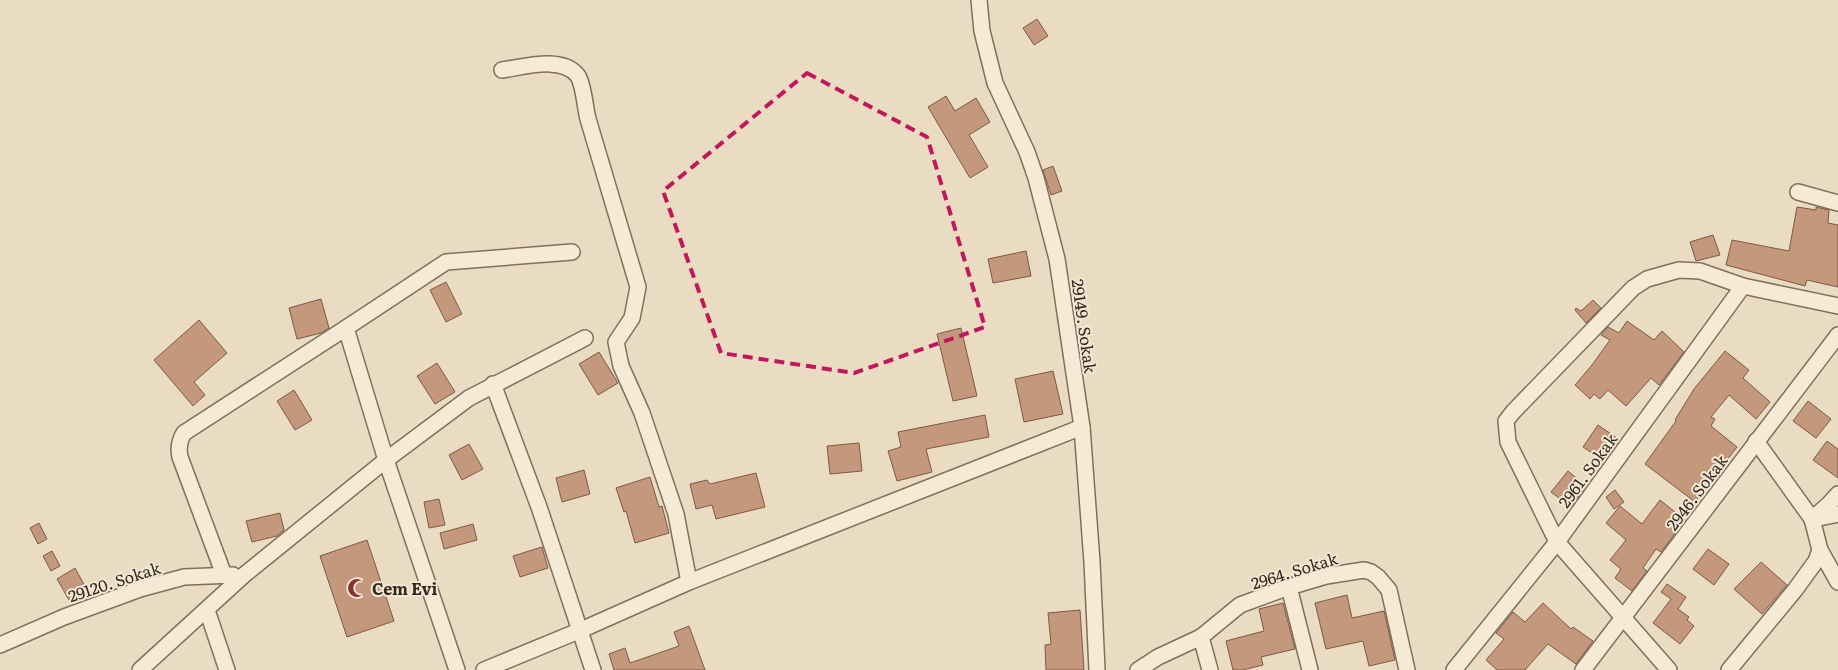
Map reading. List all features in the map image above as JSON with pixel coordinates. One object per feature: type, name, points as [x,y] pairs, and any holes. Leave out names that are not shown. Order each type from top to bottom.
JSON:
[{"type":"street","name":"29149. Sokak","points":[[979,0],[982,31],[994,83],[1027,152],[1053,238],[1082,427],[1092,562],[1097,670]]},
{"type":"street","points":[[502,70],[543,63],[565,67],[578,76],[588,119],[638,287],[632,318],[616,342],[620,366],[642,413],[676,514],[689,582]]},
{"type":"street","points":[[1798,192],[1838,203]]},
{"type":"street","points":[[224,575],[180,457],[179,448],[184,433],[446,262],[572,252]]},
{"type":"street","points":[[1669,670],[1557,542],[1508,442],[1506,421],[1512,412],[1632,288],[1647,278],[1680,270],[1700,272],[1743,286],[1838,306]]},
{"type":"street","name":"2961. Sokak","points":[[1454,670],[1557,542],[1743,286]]},
{"type":"street","points":[[346,328],[386,460],[457,670]]},
{"type":"street","name":"2946. Sokak","points":[[1583,670],[1622,616],[1663,567],[1756,441],[1838,335]]},
{"type":"street","points":[[140,670],[244,575],[386,460],[469,398],[585,338]]},
{"type":"street","points":[[1824,353],[1838,360]]},
{"type":"street","points":[[493,384],[539,507],[593,670]]},
{"type":"street","points":[[484,670],[581,630],[689,582],[1082,427]]},
{"type":"street","points":[[1756,441],[1812,519],[1820,550],[1838,582]]},
{"type":"street","points":[[1812,519],[1838,494]]},
{"type":"street","points":[[1812,519],[1838,514]]},
{"type":"street","points":[[1729,670],[1795,590],[1816,561],[1820,550]]},
{"type":"street","name":"2964. Sokak","points":[[1138,670],[1158,657],[1201,637],[1240,605],[1326,576],[1364,570],[1371,572],[1389,590],[1407,670]]},
{"type":"street","name":"29120. Sokak","points":[[0,645],[64,617],[140,589],[184,577],[244,575]]},
{"type":"street","points":[[1289,587],[1310,670]]},
{"type":"street","points":[[207,610],[228,670]]},
{"type":"street","points":[[1201,637],[1210,670]]},
{"type":"highlighted area","points":[[807,73],[927,137],[985,327],[854,373],[721,353],[663,191]]},
{"type":"building","points":[[1037,19],[1048,36],[1034,45],[1023,28]]},
{"type":"building","points":[[946,96],[955,111],[976,98],[990,122],[969,135],[988,167],[970,178],[928,107]]},
{"type":"building","points":[[1053,166],[1062,191],[1051,195],[1043,170]]},
{"type":"building","points":[[1797,207],[1816,210],[1816,207],[1829,210],[1828,223],[1838,225],[1838,287],[1807,280],[1805,286],[1726,265],[1732,240],[1789,251]]},
{"type":"building","points":[[1713,235],[1720,255],[1696,261],[1690,242]]},
{"type":"building","points":[[1026,251],[1031,276],[993,283],[988,259]]},
{"type":"building","points":[[446,282],[462,314],[446,322],[430,290]]},
{"type":"building","points":[[321,299],[329,328],[321,333],[297,339],[289,308]]},
{"type":"building","points":[[1593,300],[1601,308],[1586,323],[1575,310],[1576,308],[1581,311]]},
{"type":"building","points":[[199,320],[227,353],[194,382],[205,395],[193,406],[154,360]]},
{"type":"building","points":[[1627,321],[1654,340],[1662,331],[1684,352],[1659,385],[1651,378],[1626,406],[1608,390],[1600,399],[1594,394],[1590,399],[1575,385],[1610,340],[1601,335],[1608,327],[1619,333]]},
{"type":"building","points":[[961,328],[977,396],[953,401],[937,334]]},
{"type":"building","points":[[1725,351],[1749,370],[1743,378],[1770,402],[1756,419],[1729,395],[1711,417],[1715,419],[1711,426],[1737,447],[1695,502],[1645,464],[1676,421],[1694,389]]},
{"type":"building","points":[[599,352],[618,383],[598,395],[579,364]]},
{"type":"building","points":[[437,363],[455,392],[435,404],[417,376]]},
{"type":"building","points":[[1053,371],[1063,414],[1024,422],[1015,379]]},
{"type":"building","points":[[294,390],[312,420],[295,430],[277,401]]},
{"type":"building","points":[[1808,401],[1831,419],[1816,438],[1793,421]]},
{"type":"building","points":[[985,415],[989,437],[926,449],[932,472],[897,481],[888,451],[901,447],[898,432]]},
{"type":"building","points":[[1598,425],[1620,440],[1604,461],[1583,447]]},
{"type":"building","points":[[1827,441],[1838,449],[1838,478],[1813,460]]},
{"type":"building","points":[[859,443],[862,471],[830,474],[827,446]]},
{"type":"building","points":[[469,444],[483,469],[462,480],[449,455]]},
{"type":"building","points":[[584,470],[590,494],[562,502],[556,478]]},
{"type":"building","points":[[1568,471],[1586,486],[1571,507],[1551,492]]},
{"type":"building","points":[[756,473],[765,507],[716,519],[712,505],[696,509],[690,484],[707,480],[710,484]]},
{"type":"building","points":[[650,477],[659,507],[662,506],[669,533],[635,543],[626,511],[624,512],[616,488]]},
{"type":"building","points":[[1615,490],[1624,502],[1614,509],[1606,497]]},
{"type":"building","points":[[439,499],[445,525],[429,528],[424,502]]},
{"type":"building","points":[[1660,500],[1685,520],[1661,552],[1656,549],[1643,568],[1647,571],[1632,591],[1615,578],[1621,569],[1610,560],[1626,540],[1606,523],[1620,506],[1642,524]]},
{"type":"building","points":[[280,513],[284,530],[277,536],[252,542],[246,521]]},
{"type":"building","points":[[39,523],[47,539],[38,544],[30,528]]},
{"type":"building","points":[[473,524],[477,540],[444,549],[440,533]]},
{"type":"building","name":"Cem Evi","points":[[367,540],[394,621],[347,637],[320,556]]},
{"type":"building","points":[[542,547],[548,568],[520,577],[513,556]]},
{"type":"building","points":[[1708,549],[1729,564],[1714,585],[1693,569]]},
{"type":"building","points":[[52,551],[60,566],[51,571],[43,556]]},
{"type":"building","points":[[1761,562],[1787,585],[1762,614],[1734,589]]},
{"type":"building","points":[[75,568],[87,590],[69,600],[57,579]]},
{"type":"building","points":[[1667,584],[1686,597],[1678,609],[1689,617],[1687,620],[1694,626],[1680,644],[1653,623],[1671,599],[1661,592]]},
{"type":"building","points":[[1347,595],[1352,618],[1384,611],[1395,660],[1369,666],[1363,641],[1326,649],[1315,603]]},
{"type":"building","points":[[1283,603],[1295,649],[1261,657],[1263,665],[1243,670],[1233,670],[1226,641],[1264,631],[1259,609]]},
{"type":"building","points":[[1543,603],[1571,629],[1573,627],[1593,641],[1576,664],[1548,644],[1525,670],[1497,670],[1486,660],[1504,639],[1496,633],[1513,612],[1525,622]]},
{"type":"building","points":[[1080,610],[1084,670],[1046,670],[1045,645],[1051,644],[1048,613]]},
{"type":"building","points":[[689,626],[705,670],[614,670],[609,654],[625,648],[630,663],[679,646],[674,632]]},
{"type":"place","name":"Cem Evi","points":[[357,588]]}]
